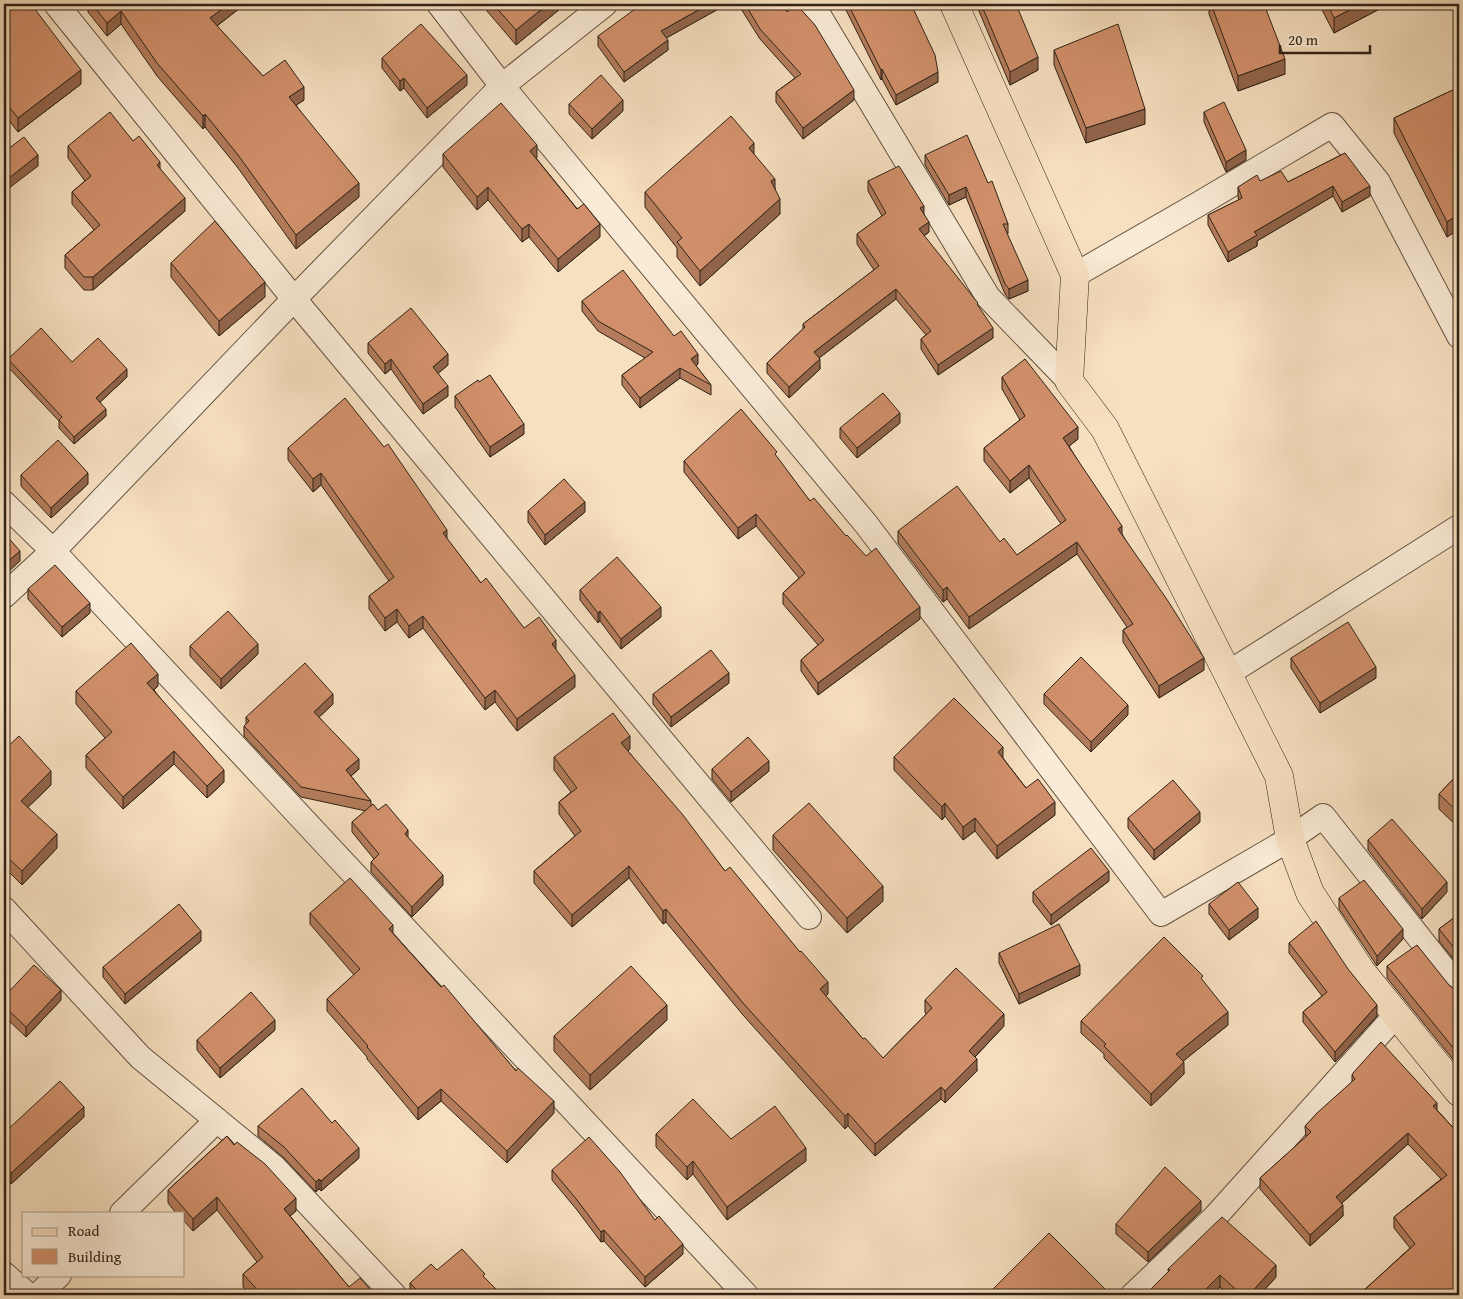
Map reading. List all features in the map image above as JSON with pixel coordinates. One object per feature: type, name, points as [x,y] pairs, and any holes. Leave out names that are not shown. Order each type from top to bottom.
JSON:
[{"type":"main road","points":[[954,4],[1075,275],[1069,381],[1105,430],[1279,776],[1290,839],[1310,893],[1361,971],[1459,1092]]},
{"type":"street","points":[[56,4],[294,299],[809,917]]},
{"type":"street","points":[[439,4],[502,86],[866,524],[1162,914],[1290,839],[1323,816],[1459,988]]},
{"type":"street","points":[[4,596],[53,551],[294,299],[502,86],[605,4]]},
{"type":"street","points":[[812,4],[988,297],[1069,381]]},
{"type":"street","points":[[1075,275],[1332,125],[1378,182],[1459,336]]},
{"type":"street","points":[[4,503],[53,551],[746,1295]]},
{"type":"street","points":[[1227,674],[1459,527]]},
{"type":"street","points":[[4,909],[140,1057],[274,1167],[394,1295]]},
{"type":"street","points":[[1133,1295],[1215,1217],[1396,1014]]},
{"type":"street","points":[[123,1212],[216,1120]]},
{"type":"street","points":[[4,1274],[28,1295]]},
{"type":"street","points":[[38,1295],[57,1276]]},
{"type":"building","points":[[4,4],[31,4],[81,70],[18,118],[4,100]]},
{"type":"building","points":[[92,4],[229,4],[210,18],[263,76],[285,60],[304,87],[289,97],[359,183],[296,235],[238,155],[205,114],[203,116],[157,63],[121,11],[107,23]]},
{"type":"building","points":[[493,4],[548,4],[516,30]]},
{"type":"building","points":[[642,4],[709,4],[661,31],[668,40],[624,72],[598,36]]},
{"type":"building","points":[[745,4],[782,4],[787,12],[796,4],[815,25],[854,90],[803,128],[776,92],[801,74],[760,29]]},
{"type":"building","points":[[848,4],[911,4],[935,55],[938,72],[896,95],[881,70]]},
{"type":"building","points":[[981,4],[1016,4],[1038,57],[1010,72]]},
{"type":"building","points":[[1211,4],[1264,4],[1285,59],[1238,76]]},
{"type":"building","points":[[1327,4],[1361,4],[1334,18]]},
{"type":"building","points":[[421,24],[467,75],[427,108],[404,78],[400,81],[382,58]]},
{"type":"building","points":[[1118,24],[1145,109],[1086,128],[1054,50]]},
{"type":"building","points":[[601,75],[623,100],[592,129],[569,104]]},
{"type":"building","points":[[1459,87],[1459,214],[1447,222],[1394,118]]},
{"type":"building","points":[[1224,102],[1246,150],[1226,162],[1204,112]]},
{"type":"building","points":[[501,103],[537,145],[530,151],[577,209],[584,204],[600,224],[558,259],[529,224],[522,229],[488,187],[477,197],[443,154]]},
{"type":"building","points":[[110,112],[133,141],[139,136],[160,162],[157,165],[185,198],[93,277],[84,277],[65,255],[100,225],[72,192],[91,176],[68,146]]},
{"type":"building","points":[[731,116],[754,143],[749,148],[775,179],[771,181],[780,199],[700,271],[677,242],[682,238],[645,192]]},
{"type":"building","points":[[967,135],[988,183],[992,181],[1008,224],[1003,224],[1028,280],[1009,289],[1005,284],[966,187],[949,195],[925,155]]},
{"type":"building","points":[[24,137],[38,155],[4,182],[4,152]]},
{"type":"building","points":[[1345,153],[1370,186],[1342,202],[1333,186],[1254,232],[1257,235],[1228,252],[1208,215],[1242,198],[1238,187],[1257,175],[1260,181],[1281,171],[1288,182]]},
{"type":"building","points":[[899,166],[924,206],[920,208],[929,222],[919,229],[978,303],[993,328],[938,365],[921,339],[931,331],[896,289],[814,352],[820,359],[789,387],[767,363],[805,327],[803,324],[879,266],[857,234],[886,213],[868,181]]},
{"type":"building","points":[[215,221],[265,282],[219,321],[171,263]]},
{"type":"building","points":[[623,270],[674,336],[681,331],[698,354],[691,359],[711,385],[680,368],[640,398],[622,375],[653,352],[598,321],[582,301]]},
{"type":"building","points":[[411,308],[448,354],[433,367],[448,386],[423,404],[391,359],[385,364],[368,343]]},
{"type":"building","points":[[41,328],[72,362],[98,338],[127,369],[96,398],[106,409],[74,437],[59,420],[62,417],[8,359]]},
{"type":"building","points":[[1025,359],[1078,427],[1063,438],[1122,526],[1118,529],[1168,601],[1204,658],[1159,686],[1123,630],[1133,624],[1077,542],[969,617],[947,587],[943,590],[898,531],[957,486],[1000,542],[1004,538],[1017,555],[1066,520],[1029,465],[1010,481],[984,448],[1025,416],[1002,377]]},
{"type":"building","points":[[490,375],[524,424],[490,447],[455,396],[478,380],[479,382]]},
{"type":"building","points":[[883,393],[900,413],[857,448],[840,428]]},
{"type":"building","points":[[345,398],[384,447],[388,444],[447,530],[443,533],[481,583],[486,578],[524,628],[539,617],[556,640],[552,644],[575,675],[517,719],[495,690],[485,698],[423,616],[409,626],[397,609],[385,618],[369,596],[394,577],[321,473],[313,479],[288,448]]},
{"type":"building","points":[[741,409],[777,452],[775,454],[810,501],[814,498],[846,536],[866,556],[876,548],[920,607],[818,683],[801,660],[824,640],[783,593],[805,573],[756,514],[738,528],[684,461]]},
{"type":"building","points":[[58,440],[88,473],[51,508],[21,475]]},
{"type":"building","points":[[564,479],[585,502],[545,535],[528,511]]},
{"type":"building","points":[[4,533],[20,551],[4,565]]},
{"type":"building","points":[[617,557],[661,607],[621,639],[600,611],[598,613],[580,590]]},
{"type":"building","points":[[55,565],[90,603],[62,627],[28,589]]},
{"type":"building","points":[[228,611],[258,644],[221,679],[190,646]]},
{"type":"building","points":[[1348,622],[1376,667],[1320,703],[1291,658]]},
{"type":"building","points":[[131,643],[158,674],[147,683],[224,770],[207,786],[174,751],[123,797],[86,755],[112,732],[76,691]]},
{"type":"building","points":[[711,650],[729,673],[671,717],[653,694]]},
{"type":"building","points":[[1081,657],[1128,705],[1091,742],[1044,694]]},
{"type":"building","points":[[305,663],[333,694],[314,712],[359,759],[346,770],[371,801],[301,787],[244,726],[249,721],[246,717]]},
{"type":"building","points":[[954,698],[1003,747],[998,752],[1026,788],[1038,779],[1055,802],[997,846],[975,818],[963,827],[945,803],[942,807],[894,757]]},
{"type":"building","points":[[613,713],[630,736],[621,743],[683,815],[725,871],[730,867],[800,952],[828,982],[820,989],[863,1039],[865,1038],[883,1058],[932,1008],[925,1000],[956,968],[1004,1014],[969,1051],[977,1059],[945,1091],[941,1087],[875,1144],[848,1113],[845,1116],[743,1003],[666,909],[663,911],[629,866],[572,915],[534,871],[581,831],[559,802],[577,788],[554,757]]},
{"type":"building","points":[[19,736],[51,771],[21,801],[57,834],[22,871],[4,854],[4,750]]},
{"type":"building","points":[[748,737],[769,761],[731,792],[712,769]]},
{"type":"building","points":[[1459,773],[1459,813],[1439,794]]},
{"type":"building","points":[[1173,780],[1200,812],[1154,850],[1128,818]]},
{"type":"building","points":[[809,803],[883,886],[847,918],[773,835]]},
{"type":"building","points":[[373,804],[378,810],[386,804],[408,830],[405,834],[443,875],[412,907],[371,862],[379,854],[352,822]]},
{"type":"building","points":[[1392,819],[1447,882],[1422,909],[1368,840]]},
{"type":"building","points":[[1091,848],[1109,871],[1051,915],[1033,892]]},
{"type":"building","points":[[350,878],[393,925],[389,929],[441,987],[444,985],[516,1071],[518,1068],[554,1101],[507,1151],[441,1089],[418,1108],[327,999],[360,969],[310,913]]},
{"type":"building","points":[[1364,880],[1403,929],[1377,956],[1339,898]]},
{"type":"building","points":[[1238,882],[1258,908],[1229,930],[1209,904]]},
{"type":"building","points":[[179,904],[201,931],[125,994],[103,967]]},
{"type":"building","points":[[1459,914],[1459,954],[1439,929]]},
{"type":"building","points":[[1316,921],[1348,969],[1377,1005],[1335,1052],[1303,1012],[1327,992],[1289,943]]},
{"type":"building","points":[[1059,924],[1080,965],[1019,994],[999,953]]},
{"type":"building","points":[[1164,937],[1203,976],[1201,978],[1228,1012],[1176,1054],[1184,1062],[1151,1094],[1104,1046],[1106,1044],[1081,1021]]},
{"type":"building","points":[[1417,945],[1449,985],[1454,989],[1459,989],[1459,1055],[1387,966]]},
{"type":"building","points":[[34,965],[61,990],[26,1027],[4,1006],[4,997]]},
{"type":"building","points":[[631,966],[667,1005],[590,1075],[554,1036]]},
{"type":"building","points":[[251,992],[275,1020],[220,1068],[197,1040]]},
{"type":"building","points":[[1381,1042],[1437,1103],[1433,1106],[1459,1134],[1459,1295],[1365,1295],[1362,1292],[1415,1244],[1394,1217],[1447,1175],[1408,1133],[1336,1197],[1343,1205],[1310,1235],[1260,1178],[1311,1132],[1305,1126],[1355,1079],[1352,1075],[1353,1073]]},
{"type":"building","points":[[60,1081],[84,1107],[11,1173],[4,1165],[4,1133]]},
{"type":"building","points":[[302,1088],[332,1123],[335,1120],[359,1148],[321,1181],[319,1179],[316,1182],[284,1147],[258,1126]]},
{"type":"building","points":[[693,1099],[731,1139],[775,1106],[806,1148],[727,1207],[693,1161],[687,1167],[656,1134]]},
{"type":"building","points":[[227,1136],[234,1145],[237,1142],[265,1164],[296,1198],[284,1209],[349,1287],[360,1278],[375,1295],[278,1295],[276,1293],[274,1295],[262,1295],[243,1274],[263,1257],[217,1197],[193,1219],[168,1190]]},
{"type":"building","points":[[589,1137],[620,1172],[655,1220],[659,1216],[683,1244],[645,1277],[604,1230],[601,1232],[552,1170]]},
{"type":"building","points":[[1165,1167],[1201,1201],[1148,1252],[1116,1224]]},
{"type":"building","points":[[1222,1217],[1276,1265],[1249,1295],[1242,1295],[1220,1275],[1200,1295],[1145,1295],[1170,1270],[1168,1269]]},
{"type":"building","points":[[1049,1233],[1111,1295],[987,1295]]},
{"type":"building","points":[[462,1249],[485,1274],[483,1276],[502,1295],[421,1295],[410,1283],[431,1264],[437,1270]]}]
